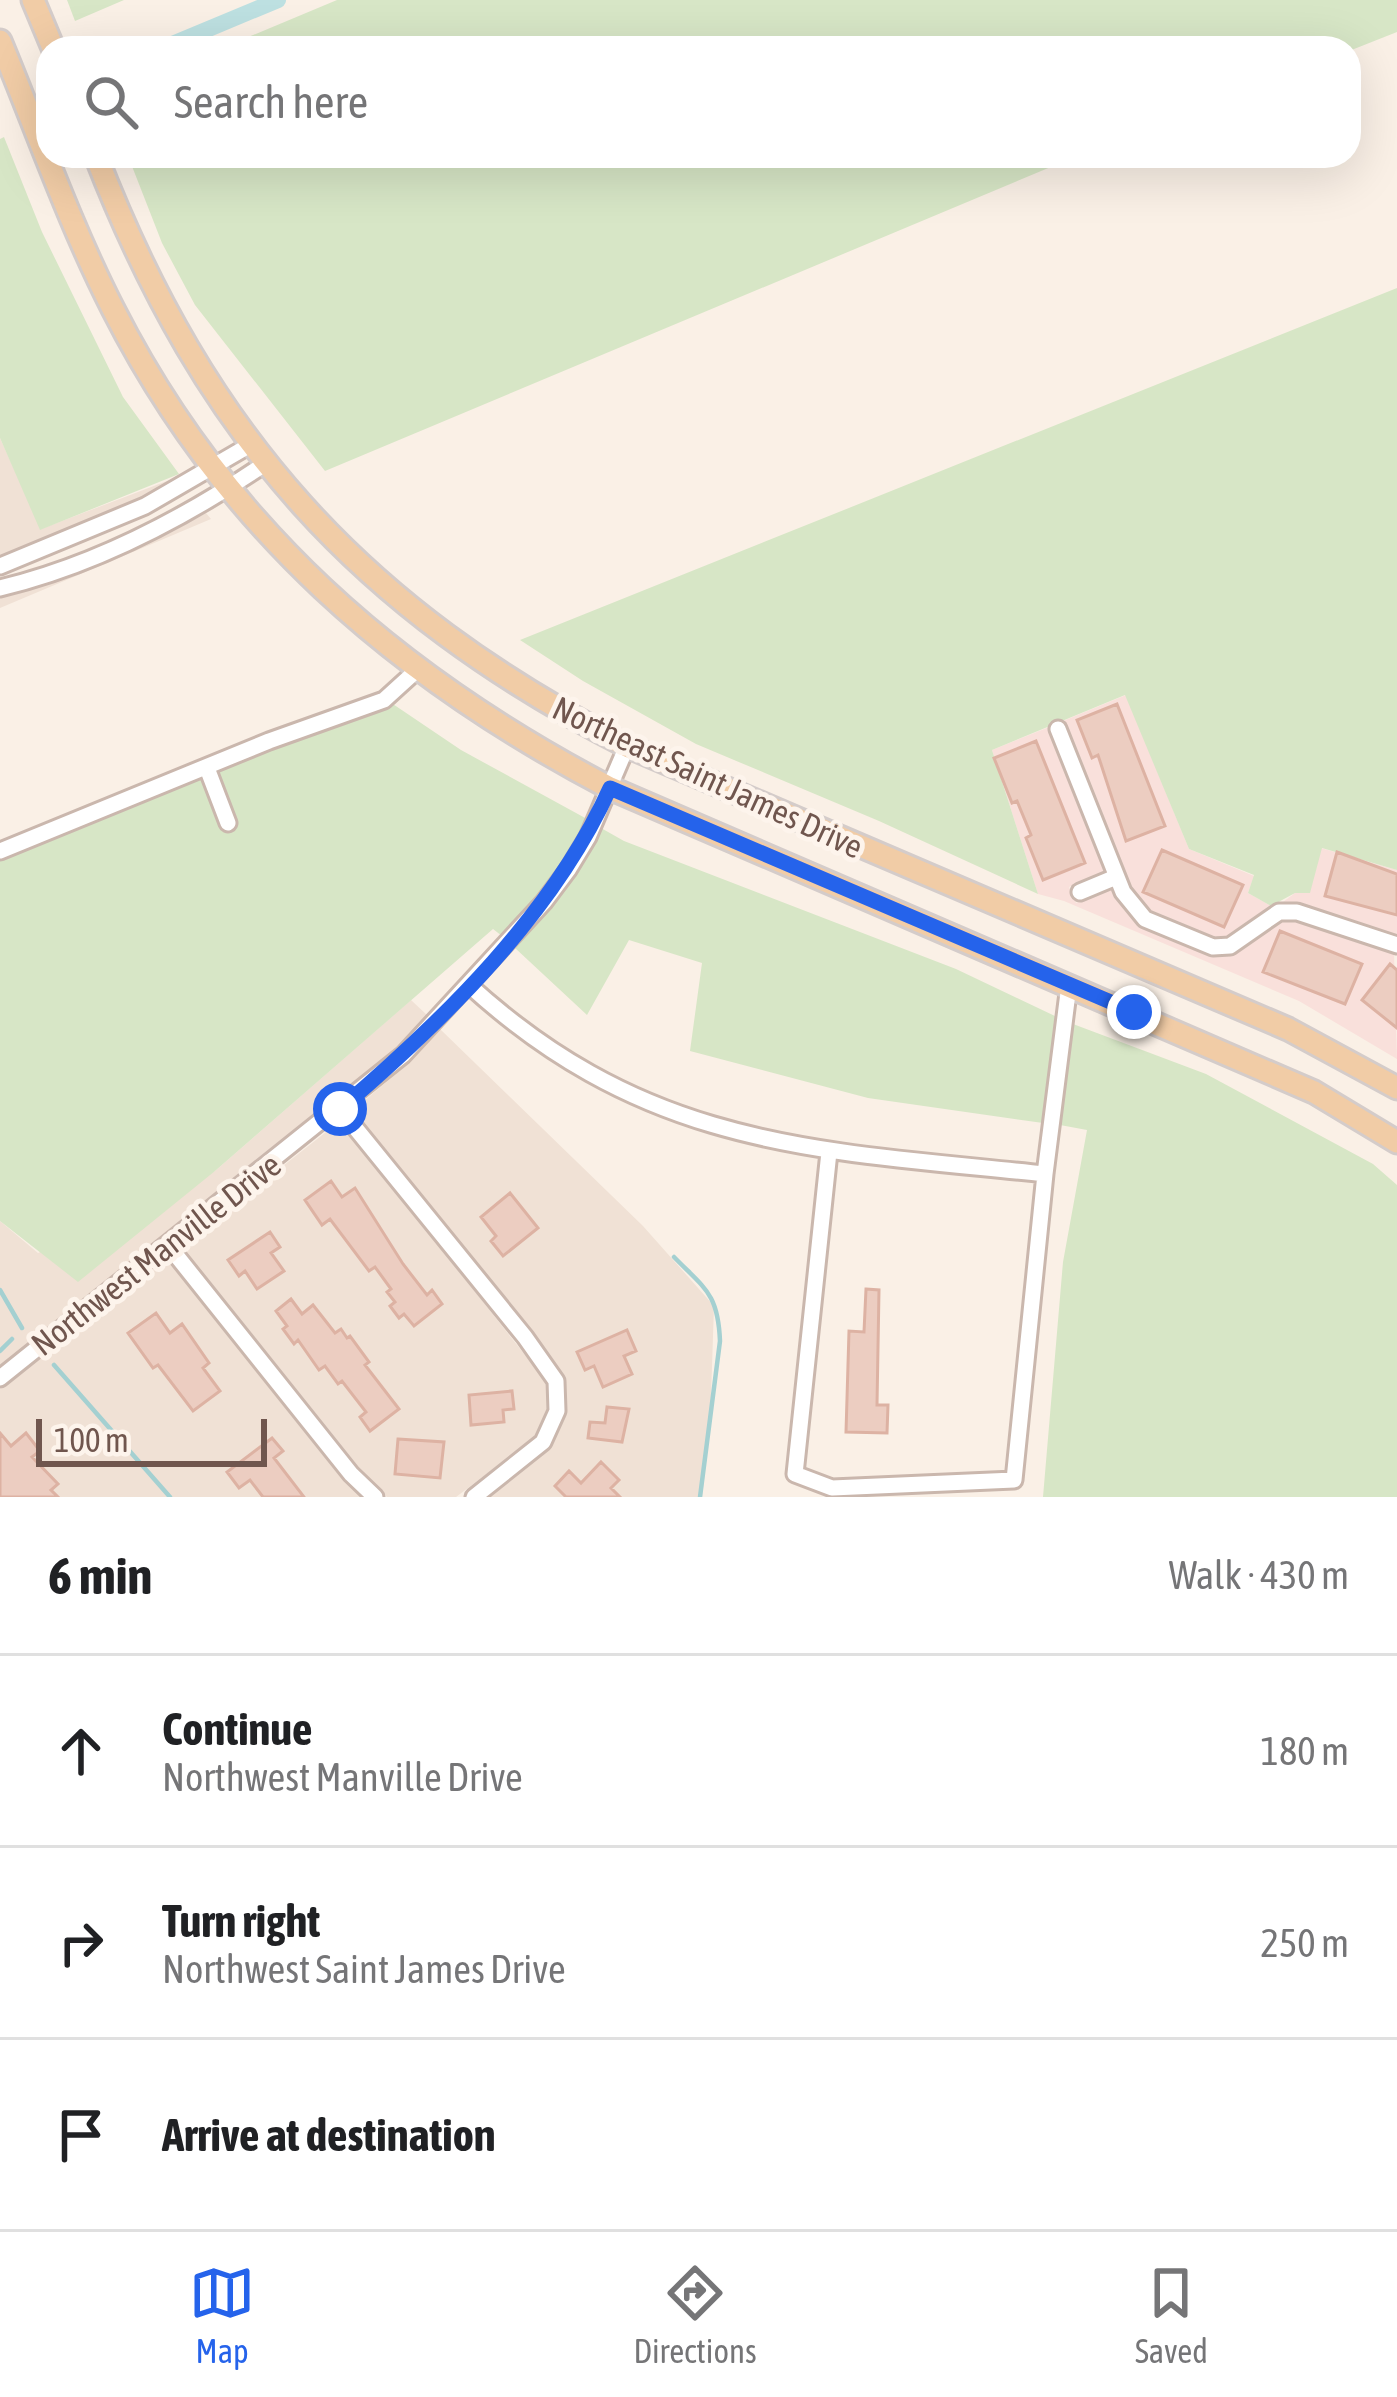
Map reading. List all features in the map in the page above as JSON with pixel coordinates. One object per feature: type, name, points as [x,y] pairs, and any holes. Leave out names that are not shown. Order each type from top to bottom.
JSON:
[{"type":"main road","points":[[33,0],[48,36]]},
{"type":"main road","points":[[0,40],[36,130]]},
{"type":"main road","points":[[51,168],[114,310],[154,382],[213,468],[304,572],[417,670],[526,744],[610,788],[1314,1093],[1397,1142]]},
{"type":"main road","name":"Northeast Saint James Drive","points":[[101,168],[155,294],[250,445],[346,551],[429,623],[547,704],[627,746],[1288,1029],[1397,1088]]},
{"type":"street","points":[[0,566],[145,506],[250,445]]},
{"type":"street","points":[[0,588],[30,581],[163,527],[266,463]]},
{"type":"street","points":[[0,851],[384,700],[417,670]]},
{"type":"street","points":[[1058,729],[1116,877],[1131,906],[1145,919],[1214,947],[1230,946],[1280,911],[1297,912],[1397,945]]},
{"type":"street","name":"Northwest Manville Drive","points":[[0,1378],[403,1055],[568,870],[627,746]]},
{"type":"street","points":[[207,768],[228,823]]},
{"type":"street","points":[[1080,892],[1116,877]]},
{"type":"street","points":[[469,985],[498,1012],[587,1075],[716,1128],[829,1151],[1045,1174]]},
{"type":"street","points":[[829,1151],[796,1474],[832,1488],[1014,1480],[1069,985]]},
{"type":"street","points":[[340,1109],[556,1381],[557,1411],[543,1442],[474,1497]]},
{"type":"street","points":[[168,1246],[351,1474],[375,1497]]},
{"type":"shaded area","points":[[0,438],[41,529],[180,476],[141,498],[0,556]]},
{"type":"shaded area","points":[[206,513],[211,519],[0,608],[0,597],[33,589],[166,535]]},
{"type":"shaded area","points":[[1126,695],[1189,849],[1254,876],[1248,893],[1271,906],[1227,938],[1214,938],[1149,911],[1130,888],[1063,721]]},
{"type":"shaded area","points":[[1049,727],[1106,871],[1069,887],[1076,903],[1112,888],[1124,910],[1142,927],[1211,956],[1235,954],[1282,920],[1296,920],[1394,953],[1397,1059],[1299,1001],[1038,894],[992,750]]},
{"type":"shaded area","points":[[1321,848],[1397,870],[1397,936],[1299,903],[1283,902],[1295,893]]},
{"type":"shaded area","points":[[411,1000],[428,1016],[397,1049],[0,1366],[0,1221],[38,1253],[215,1171]]},
{"type":"shaded area","points":[[440,1029],[643,1226],[714,1306],[702,1497],[488,1497],[550,1446],[565,1415],[564,1381],[530,1331],[352,1111],[409,1063]]},
{"type":"shaded area","points":[[340,1121],[548,1384],[549,1409],[537,1436],[456,1497],[387,1497],[357,1468],[180,1247]]},
{"type":"shaded area","points":[[168,1257],[363,1497],[0,1497],[0,1389]]},
{"type":"green space","points":[[67,0],[124,0],[75,21]]},
{"type":"green space","points":[[337,0],[1397,0],[1397,32],[1361,46],[1361,36],[251,36]]},
{"type":"green space","points":[[4,137],[42,232],[123,397],[179,474],[40,530],[0,438],[0,139]]},
{"type":"green space","points":[[133,168],[1048,168],[325,471],[195,305],[162,243]]},
{"type":"green space","points":[[1397,288],[1397,870],[1322,848],[1310,893],[1295,893],[1271,906],[1248,893],[1254,875],[1189,849],[1125,695],[992,750],[1038,894],[696,744],[520,640]]},
{"type":"green space","points":[[381,696],[461,750],[587,819],[579,835],[502,936],[493,929],[215,1171],[78,1282],[0,1221],[0,849]]},
{"type":"green space","points":[[601,828],[956,969],[1057,1017],[1043,1123],[868,1098],[690,1051],[702,963],[629,940],[587,1015],[515,948],[575,876]]},
{"type":"green space","points":[[1073,1024],[1206,1074],[1373,1164],[1397,1185],[1397,1497],[1043,1497],[1063,1262],[1087,1130],[1060,1125]]},
{"type":"building","points":[[1117,704],[1165,826],[1126,841],[1098,755],[1092,758],[1077,720]]},
{"type":"building","points":[[1036,741],[1085,863],[1043,880],[1026,838],[1031,835],[994,758]]},
{"type":"building","points":[[1162,850],[1243,885],[1224,927],[1143,892]]},
{"type":"building","points":[[1337,852],[1397,874],[1397,915],[1325,896]]},
{"type":"building","points":[[1280,931],[1362,964],[1345,1004],[1263,972]]},
{"type":"building","points":[[1390,964],[1397,970],[1397,1028],[1362,1000]]},
{"type":"building","points":[[331,1181],[342,1197],[355,1188],[403,1264],[427,1295],[432,1290],[442,1304],[414,1326],[390,1306],[395,1302],[387,1292],[391,1289],[375,1267],[369,1271],[330,1219],[322,1225],[305,1200]]},
{"type":"building","points":[[510,1193],[538,1228],[503,1256],[491,1241],[496,1236],[481,1217]]},
{"type":"building","points":[[270,1232],[280,1247],[271,1253],[284,1271],[257,1289],[245,1271],[239,1276],[228,1260]]},
{"type":"building","points":[[866,1289],[879,1290],[877,1405],[888,1405],[887,1433],[846,1432],[849,1331],[864,1332]]},
{"type":"building","points":[[291,1299],[302,1314],[313,1305],[335,1333],[341,1329],[350,1336],[369,1362],[365,1365],[399,1409],[370,1431],[360,1417],[366,1412],[342,1381],[338,1384],[325,1366],[319,1370],[298,1340],[294,1344],[283,1329],[287,1326],[276,1311]]},
{"type":"building","points":[[156,1313],[170,1333],[182,1324],[209,1363],[203,1368],[220,1391],[193,1411],[128,1333]]},
{"type":"building","points":[[627,1330],[636,1351],[624,1356],[632,1374],[603,1387],[594,1366],[585,1370],[577,1352]]},
{"type":"building","points":[[512,1391],[514,1409],[503,1410],[504,1422],[471,1425],[469,1395]]},
{"type":"building","points":[[607,1407],[629,1409],[622,1442],[588,1438],[590,1422],[605,1423]]},
{"type":"building","points":[[0,1433],[11,1446],[26,1433],[40,1451],[32,1457],[58,1484],[51,1490],[58,1497],[0,1497]]},
{"type":"building","points":[[272,1438],[283,1451],[274,1458],[304,1497],[263,1497],[250,1480],[239,1488],[227,1472]]},
{"type":"building","points":[[398,1439],[444,1442],[440,1478],[395,1474]]},
{"type":"building","points":[[601,1462],[619,1480],[611,1488],[620,1497],[566,1497],[555,1486],[569,1471],[581,1483]]},
{"type":"waterway","points":[[192,36],[278,0]]},
{"type":"waterway","points":[[674,1257],[708,1293],[719,1325],[700,1497]]},
{"type":"waterway","points":[[0,1290],[22,1328]]},
{"type":"waterway","points":[[0,1351],[12,1339]]},
{"type":"waterway","points":[[54,1365],[170,1497]]},
{"type":"route","points":[[340,1109],[403,1055],[544,902],[588,837],[610,788],[1134,1012]]}]
